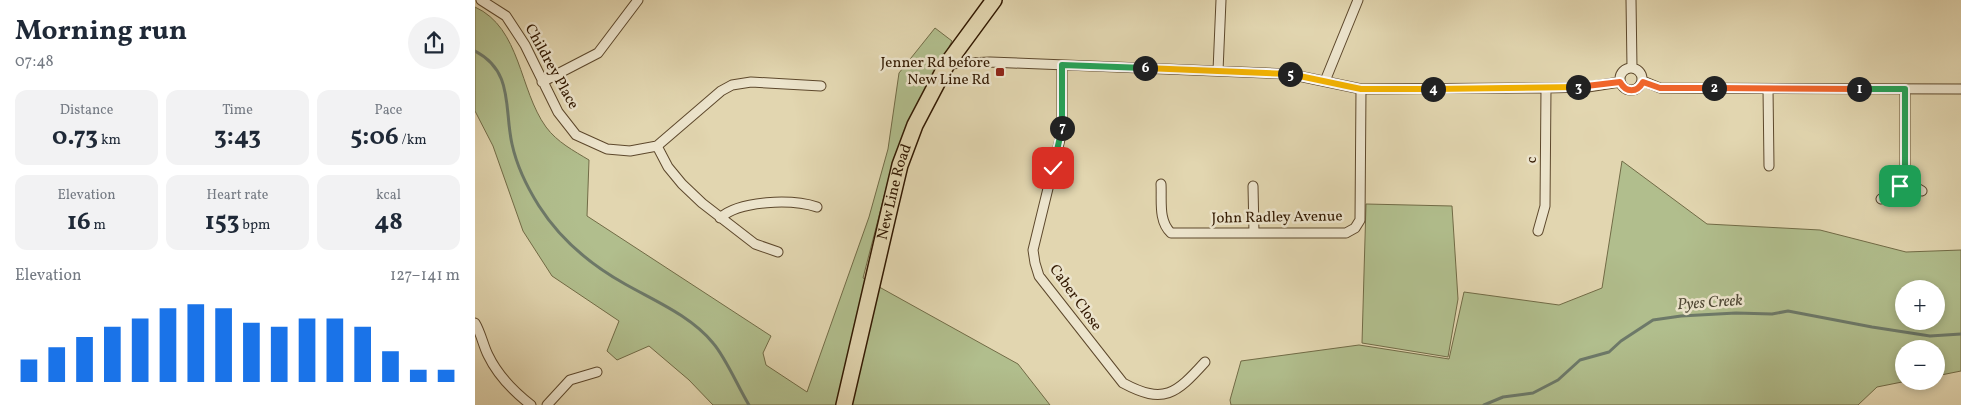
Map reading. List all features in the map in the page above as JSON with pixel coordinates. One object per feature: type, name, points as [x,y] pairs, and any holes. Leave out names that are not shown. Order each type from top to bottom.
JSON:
[{"type":"main road","name":"New Line Road","points":[[844,405],[900,165],[915,125],[947,64],[994,0]]},
{"type":"street","name":"Childrey Place","points":[[481,0],[506,16],[525,45],[558,112],[576,135],[607,149],[630,151],[657,146]]},
{"type":"street","points":[[542,82],[598,53],[638,0]]},
{"type":"street","points":[[1218,71],[1221,0]]},
{"type":"street","points":[[1325,81],[1358,0]]},
{"type":"street","points":[[1631,0],[1632,67]]},
{"type":"street","points":[[947,64],[990,62],[1289,74],[1325,81],[1343,87],[1361,89],[1588,87],[1620,82]]},
{"type":"street","name":"Caber Close","points":[[1062,65],[1062,132],[1033,250],[1039,276],[1123,383],[1142,393],[1156,395],[1177,388],[1186,383],[1205,362]]},
{"type":"street","points":[[1632,67],[1639,70],[1643,82],[1639,88],[1631,90],[1624,88],[1620,82],[1622,71],[1632,67]]},
{"type":"street","points":[[778,252],[755,244],[720,218],[682,184],[668,167],[657,146],[721,91],[732,85],[751,82],[821,86]]},
{"type":"street","points":[[1643,82],[1660,88],[1961,89]]},
{"type":"street","name":"c","points":[[1537,231],[1545,206],[1546,88]]},
{"type":"street","name":"John Radley Avenue","points":[[1161,184],[1163,222],[1171,233],[1346,233],[1355,228],[1360,220],[1361,89]]},
{"type":"street","points":[[1769,89],[1769,166]]},
{"type":"street","points":[[1881,199],[1900,186],[1905,178],[1905,89]]},
{"type":"street","points":[[1905,178],[1910,184],[1922,191]]},
{"type":"street","points":[[1253,186],[1254,233]]},
{"type":"street","points":[[720,218],[728,211],[751,205],[803,203],[817,207]]},
{"type":"street","points":[[475,323],[487,354],[499,374],[516,394],[531,405]]},
{"type":"street","points":[[547,405],[570,380],[597,372]]},
{"type":"green space","points":[[475,7],[490,17],[502,29],[511,44],[530,96],[546,127],[560,142],[589,160],[587,216],[771,336],[763,353],[766,365],[807,392],[869,217],[888,149],[899,73],[935,28],[952,41],[894,158],[863,278],[1018,364],[1050,405],[713,405],[689,380],[649,346],[617,360],[607,351],[619,321],[552,276],[523,231],[493,146],[475,111]]},
{"type":"green space","points":[[1622,161],[1707,224],[1820,230],[1906,252],[1961,250],[1961,371],[1945,374],[1945,340],[1895,340],[1895,383],[1877,387],[1858,405],[1231,405],[1230,400],[1241,361],[1359,345],[1449,359],[1464,292],[1559,305],[1602,288]]},
{"type":"green space","points":[[1366,204],[1452,206],[1458,299],[1448,357],[1362,343]]},
{"type":"waterway","points":[[475,51],[487,59],[496,69],[502,80],[512,144],[517,161],[530,192],[547,218],[566,240],[588,260],[625,284],[672,310],[704,333],[723,356],[749,405]]},
{"type":"waterway","name":"Pyes Creek","points":[[1484,405],[1503,397],[1533,393],[1558,380],[1580,360],[1609,352],[1621,341],[1653,320],[1681,316],[1736,313],[1772,314],[1788,311],[1930,336],[1961,334]]},
{"type":"place","name":"Jenner Rd before New Line Rd","points":[[1000,72]]},
{"type":"route","points":[[1053,168],[1062,132],[1062,65],[1289,74],[1325,81],[1343,87],[1361,89],[1588,87],[1620,82],[1624,88],[1635,90],[1643,82],[1660,88],[1905,89],[1905,178],[1900,186]]}]
